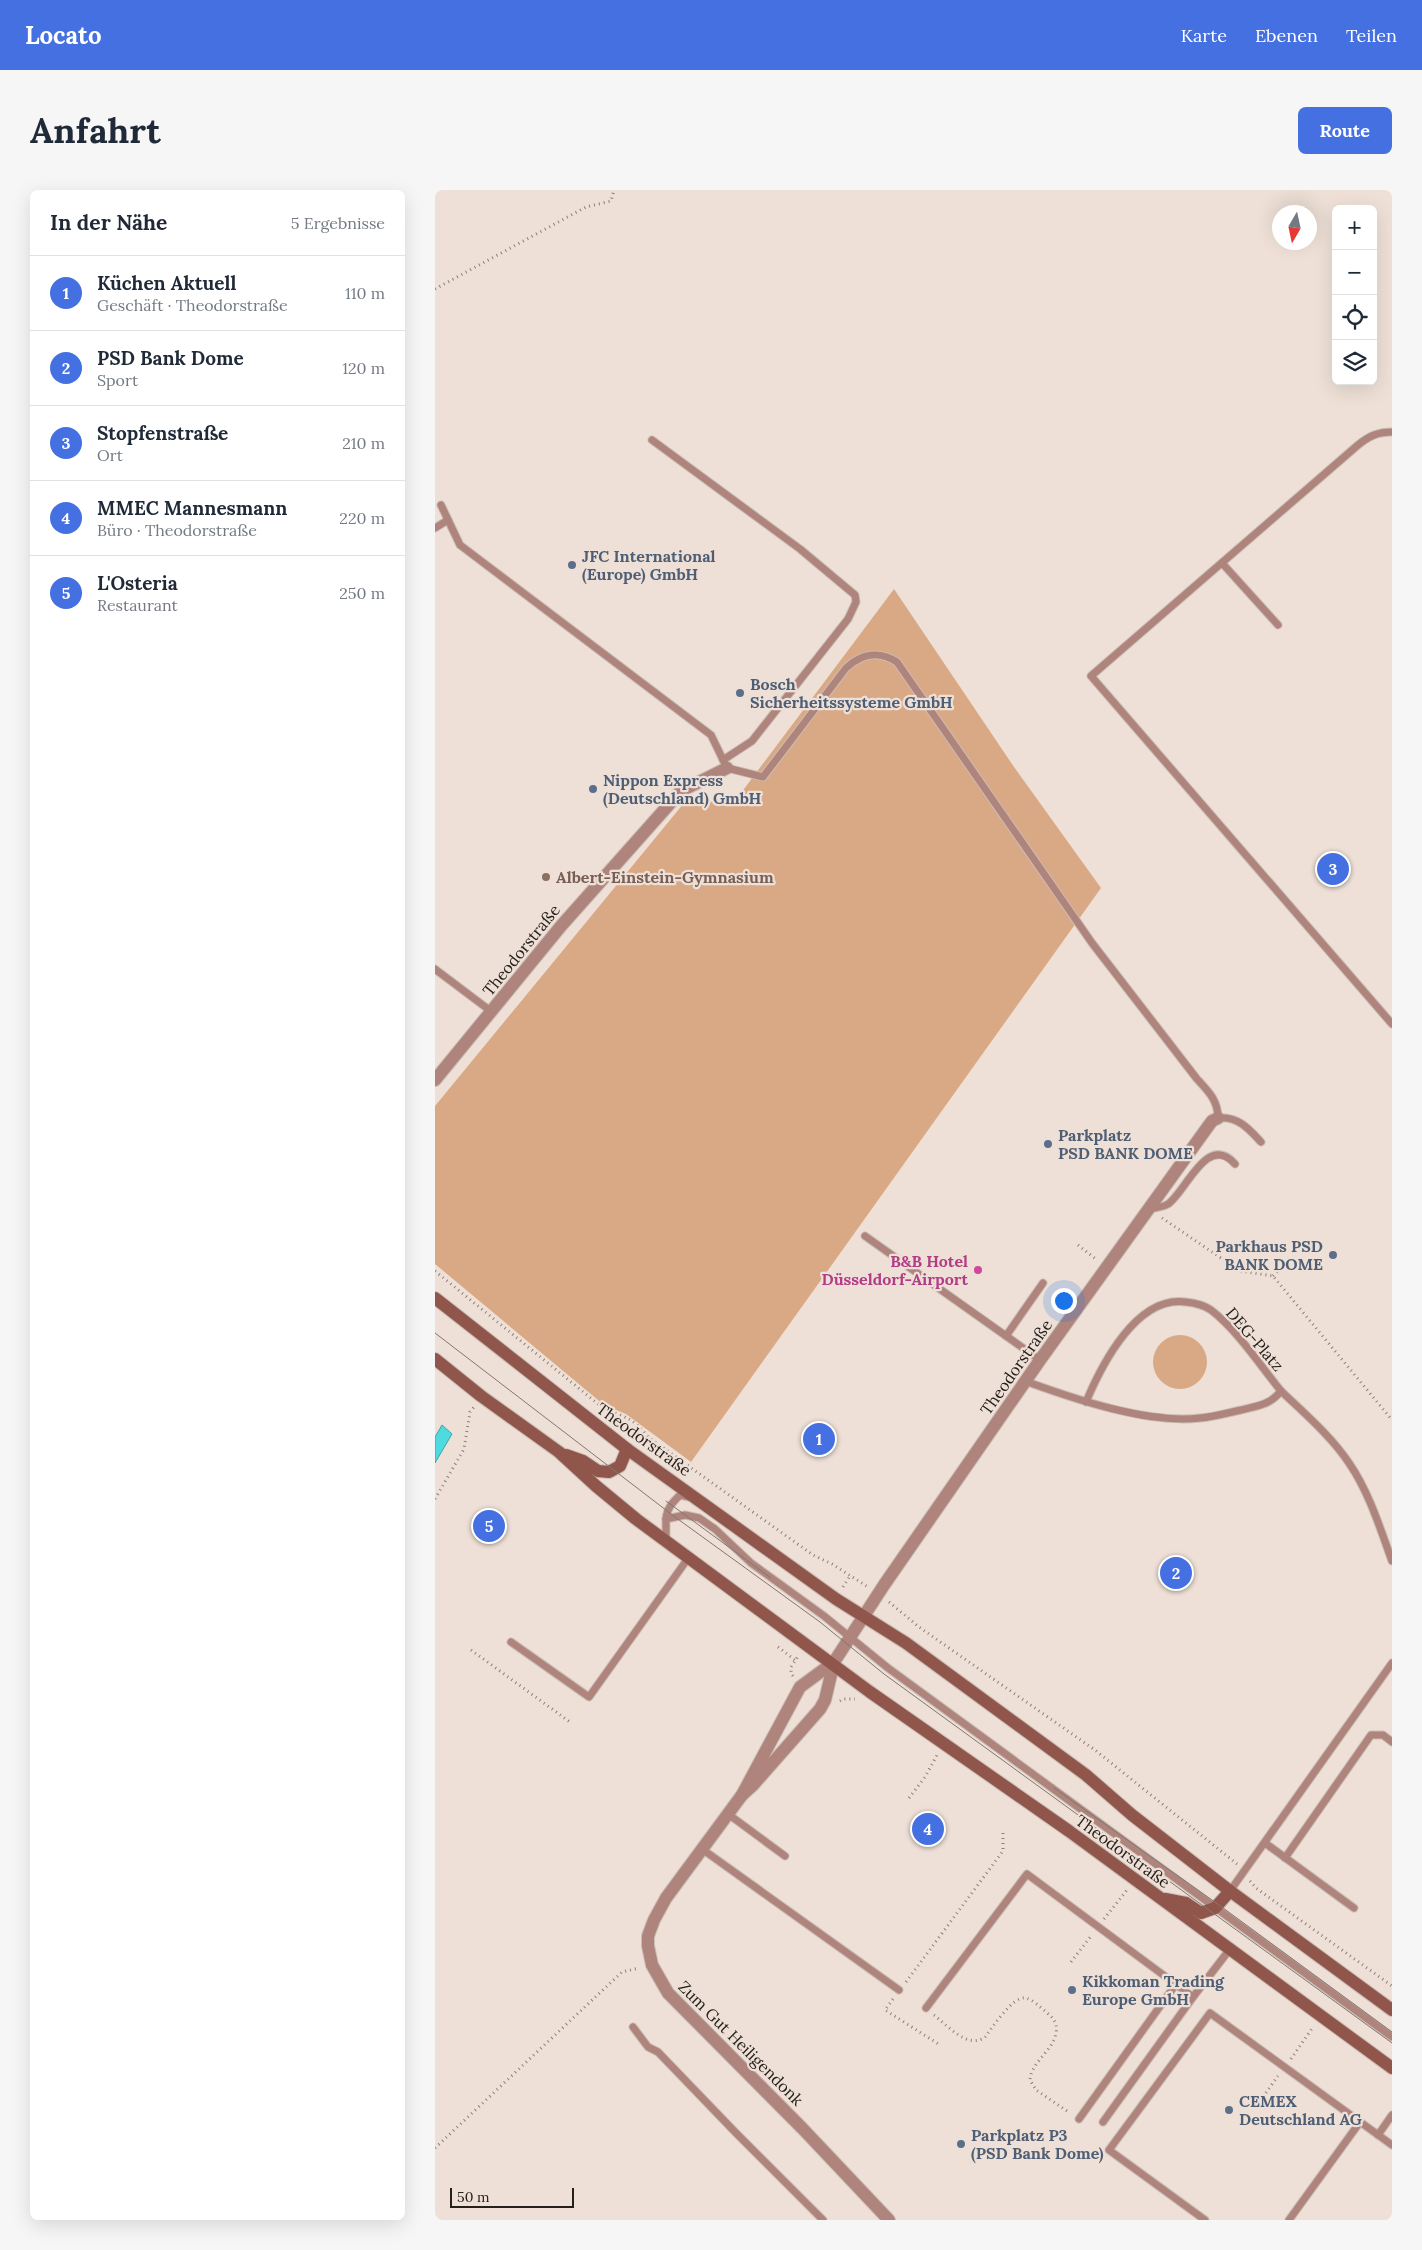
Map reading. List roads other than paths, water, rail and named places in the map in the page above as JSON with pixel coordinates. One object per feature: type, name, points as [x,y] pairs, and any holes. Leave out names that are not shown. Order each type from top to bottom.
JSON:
[{"type":"main road","name":"Theodorstraße","points":[[435,1298],[627,1449],[836,1599],[906,1644],[1086,1775],[1131,1815],[1230,1891],[1392,2010]]},
{"type":"main road","name":"Theodorstraße","points":[[435,1359],[481,1396],[559,1452],[595,1486],[834,1662],[871,1692],[1163,1899],[1392,2068]]},
{"type":"main road","points":[[559,1452],[583,1461],[598,1471],[609,1472],[620,1466],[627,1449]]},
{"type":"main road","points":[[1163,1899],[1186,1903],[1201,1913],[1215,1908],[1230,1891]]},
{"type":"street","name":"Theodorstraße","points":[[435,1080],[561,926],[681,791],[725,764]]},
{"type":"street","name":"Theodorstraße","points":[[834,1662],[1025,1381],[1204,1132],[1218,1118]]},
{"type":"street","name":"Zum Gut Heiligendonk","points":[[742,1795],[800,1688],[834,1662]]},
{"type":"street","name":"Zum Gut Heiligendonk","points":[[834,1662],[825,1700],[820,1709],[742,1795],[666,1898],[654,1920],[648,1946],[652,1965],[668,1993],[802,2128],[889,2220]]},
{"type":"lane","points":[[1392,432],[1382,432],[1370,436],[1091,676],[1392,1024]]},
{"type":"lane","points":[[652,440],[800,549],[855,595],[856,602],[848,619],[752,741],[725,764]]},
{"type":"lane","points":[[441,506],[460,545],[711,735],[725,764],[763,777],[854,660],[876,654],[888,656],[897,662],[1093,943],[1197,1079],[1213,1096],[1217,1104],[1218,1118],[1232,1118],[1240,1122],[1261,1142]]},
{"type":"lane","points":[[435,528],[447,520]]},
{"type":"lane","points":[[1222,563],[1278,625]]},
{"type":"lane","points":[[435,969],[492,1012]]},
{"type":"lane","points":[[1149,1209],[1167,1206],[1177,1197],[1203,1161],[1221,1155],[1227,1156],[1235,1164]]},
{"type":"lane","points":[[865,1236],[1040,1360]]},
{"type":"lane","points":[[1006,1336],[1043,1284]]},
{"type":"lane","name":"DEG-Platz","points":[[1025,1381],[1086,1402],[1158,1418],[1198,1419],[1268,1403],[1281,1391],[1226,1324],[1210,1309],[1198,1304],[1175,1300],[1149,1310],[1133,1324],[1099,1371],[1086,1402]]},
{"type":"lane","points":[[1281,1391],[1325,1434],[1349,1462],[1366,1493],[1392,1561]]},
{"type":"lane","points":[[666,1540],[665,1519],[667,1510],[680,1495],[697,1498]]},
{"type":"lane","points":[[665,1519],[685,1515],[699,1518],[715,1529],[751,1563],[850,1638],[1392,2037]]},
{"type":"lane","points":[[511,1642],[589,1697],[689,1557]]},
{"type":"lane","points":[[1230,1891],[1392,1664]]},
{"type":"lane","points":[[1285,1858],[1371,1735],[1383,1735],[1392,1742]]},
{"type":"lane","points":[[727,1814],[785,1856]]},
{"type":"lane","points":[[1265,1843],[1353,1908]]},
{"type":"lane","points":[[702,1849],[899,1990]]},
{"type":"lane","points":[[926,2008],[1027,1874],[1193,1997]]},
{"type":"lane","points":[[1103,2122],[1193,1997],[1231,1950]]},
{"type":"lane","points":[[1079,2119],[1176,1984]]},
{"type":"lane","points":[[1205,2220],[1109,2150],[1209,2012],[1392,2145]]},
{"type":"lane","points":[[633,2026],[648,2047],[658,2052],[823,2220]]},
{"type":"lane","points":[[1378,2135],[1392,2115]]},
{"type":"lane","points":[[1289,2220],[1360,2122]]},
{"type":"water","points":[[442,1425],[452,1434],[435,1463],[435,1437]]},
{"type":"tram line","points":[[435,1333],[675,1517],[820,1622],[884,1674],[1392,2043]]},
{"type":"tram line","points":[[666,1501],[771,1578]]},
{"type":"tram line","points":[[1054,1788],[1219,1905],[1392,2032]]},
{"type":"place","name":"JFC International (Europe) GmbH","points":[[572,565]]},
{"type":"place","name":"Bosch Sicherheitssysteme GmbH","points":[[740,693]]},
{"type":"place","name":"Nippon Express (Deutschland) GmbH","points":[[593,789]]},
{"type":"place","name":"Stopfenstraße","points":[[1333,869]]},
{"type":"place","name":"Albert-Einstein-Gymnasium","points":[[546,877]]},
{"type":"place","name":"Parkplatz PSD BANK DOME","points":[[1048,1144]]},
{"type":"place","name":"Parkhaus PSD BANK DOME","points":[[1333,1255]]},
{"type":"place","name":"B&B Hotel Düsseldorf-Airport","points":[[978,1270]]},
{"type":"place","name":"Küchen Aktuell","points":[[819,1439]]},
{"type":"place","name":"L'Osteria","points":[[489,1526]]},
{"type":"place","name":"PSD Bank Dome","points":[[1176,1573]]},
{"type":"place","name":"MMEC Mannesmann","points":[[928,1829]]},
{"type":"place","name":"Kikkoman Trading Europe GmbH","points":[[1072,1990]]},
{"type":"place","name":"CEMEX Deutschland AG","points":[[1229,2110]]},
{"type":"place","name":"Parkplatz P3 (PSD Bank Dome)","points":[[961,2144]]}]
